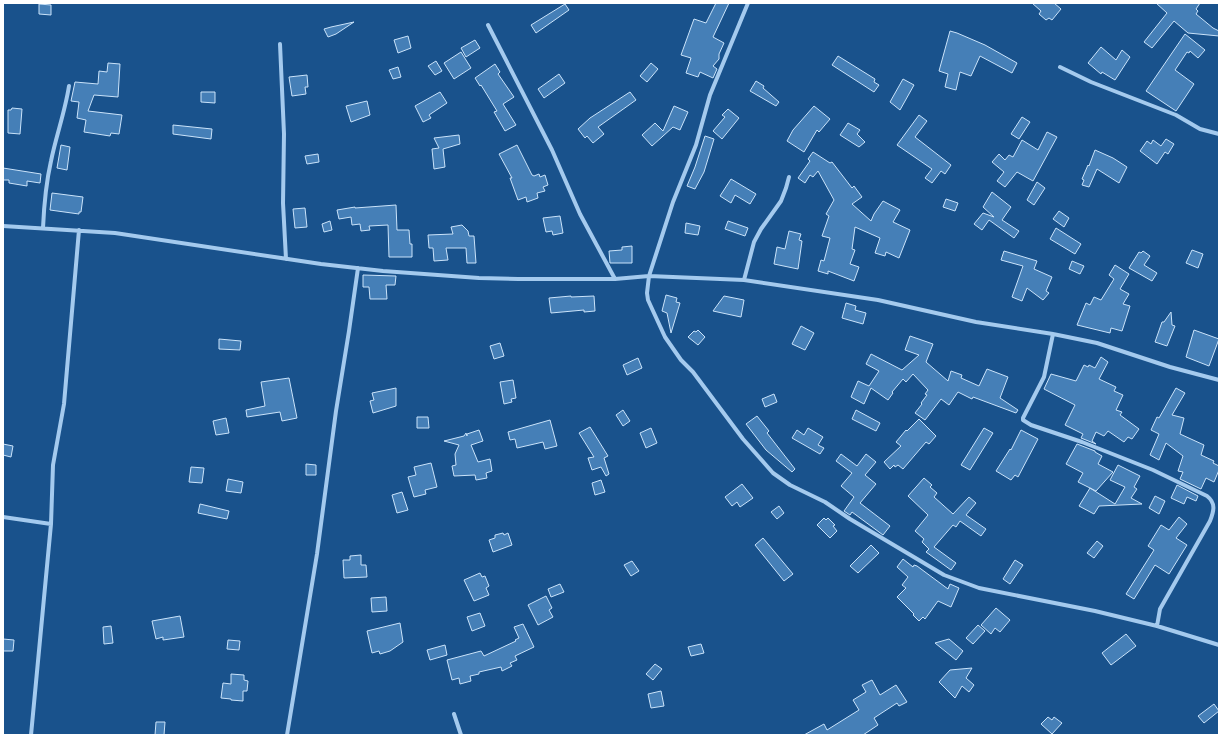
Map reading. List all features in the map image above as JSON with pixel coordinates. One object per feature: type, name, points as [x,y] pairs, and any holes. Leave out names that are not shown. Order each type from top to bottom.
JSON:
[{"type":"street","points":[[748,3],[710,95],[696,145],[673,202],[649,276],[646,293],[648,300],[665,337],[681,360],[693,372],[743,439],[780,479],[825,502],[850,520],[923,564],[944,575],[979,588],[1095,611],[1157,626],[1219,645]]},
{"type":"street","points":[[488,25],[552,150],[580,214],[615,279]]},
{"type":"street","points":[[280,44],[284,134],[283,203],[286,259]]},
{"type":"street","points":[[1060,67],[1176,115],[1200,129],[1219,134]]},
{"type":"street","points":[[43,228],[44,206],[51,160],[70,86]]},
{"type":"street","points":[[744,280],[754,242],[761,229],[781,201],[789,177]]},
{"type":"street","points":[[3,226],[115,233],[286,259],[358,268],[479,278],[615,279],[649,276],[744,280],[878,300],[976,322],[1054,334],[1097,343],[1184,371],[1219,380]]},
{"type":"street","points":[[31,735],[51,524],[53,465],[64,404],[79,230]]},
{"type":"street","points":[[287,735],[317,554],[336,411],[358,268]]},
{"type":"street","points":[[1054,334],[1044,377],[1023,420],[1032,425],[1088,444],[1153,470],[1207,496],[1214,504],[1213,514],[1210,521],[1160,609],[1157,626]]},
{"type":"street","points":[[3,517],[51,524]]},
{"type":"street","points":[[454,714],[461,735]]},
{"type":"building","points":[[716,3],[729,3],[713,37],[724,43],[719,54],[719,59],[713,66],[717,69],[713,78],[700,72],[698,77],[686,73],[691,58],[681,55],[694,19],[706,23]]},
{"type":"building","points":[[1032,3],[1054,3],[1061,9],[1052,20],[1049,18],[1046,20],[1039,14],[1041,11]]},
{"type":"building","points":[[1156,3],[1200,3],[1196,9],[1198,11],[1196,14],[1219,31],[1219,36],[1188,33],[1174,21],[1152,48],[1144,42],[1167,13]]},
{"type":"building","points":[[39,4],[51,5],[51,15],[39,14]]},
{"type":"building","points":[[565,4],[569,10],[536,33],[531,25]]},
{"type":"building","points":[[354,22],[336,34],[328,37],[324,29],[331,27]]},
{"type":"building","points":[[950,31],[985,45],[1017,63],[1012,73],[980,56],[971,76],[960,72],[956,90],[945,87],[948,74],[939,71]]},
{"type":"building","points":[[1185,34],[1205,50],[1198,58],[1190,51],[1189,53],[1187,52],[1175,70],[1194,84],[1176,111],[1146,91]]},
{"type":"building","points":[[408,36],[411,48],[398,53],[394,40]]},
{"type":"building","points":[[475,40],[480,48],[466,57],[461,48]]},
{"type":"building","points":[[1101,47],[1116,60],[1122,50],[1130,57],[1115,80],[1102,72],[1101,74],[1088,63]]},
{"type":"building","points":[[461,52],[471,68],[454,79],[444,63]]},
{"type":"building","points":[[838,56],[875,79],[874,82],[879,85],[874,92],[832,65]]},
{"type":"building","points":[[436,61],[442,71],[435,75],[428,66]]},
{"type":"building","points":[[108,63],[120,64],[118,97],[94,95],[88,111],[122,115],[119,134],[111,133],[110,136],[84,132],[86,120],[77,118],[79,102],[71,101],[75,82],[98,84],[99,71],[107,72]]},
{"type":"building","points":[[651,63],[658,69],[647,82],[640,76]]},
{"type":"building","points":[[495,64],[500,72],[498,74],[514,97],[503,104],[516,125],[505,131],[494,112],[497,111],[475,78]]},
{"type":"building","points":[[398,67],[401,77],[393,79],[389,70]]},
{"type":"building","points":[[559,74],[565,83],[544,98],[538,89]]},
{"type":"building","points":[[307,75],[308,87],[305,87],[306,94],[292,96],[289,77]]},
{"type":"building","points":[[903,79],[914,85],[900,110],[890,102]]},
{"type":"building","points":[[756,81],[764,86],[763,88],[779,102],[776,106],[750,91]]},
{"type":"building","points":[[201,92],[215,92],[215,103],[201,102]]},
{"type":"building","points":[[440,92],[447,103],[429,115],[431,118],[423,122],[415,106]]},
{"type":"building","points":[[630,92],[636,100],[598,127],[604,134],[593,143],[587,136],[585,138],[578,129],[590,118]]},
{"type":"building","points":[[367,101],[370,115],[351,122],[346,106]]},
{"type":"building","points":[[674,106],[688,112],[680,130],[673,127],[652,146],[642,135],[655,123],[663,131]]},
{"type":"building","points":[[814,106],[830,119],[819,132],[817,130],[804,152],[787,141],[793,130]]},
{"type":"building","points":[[12,108],[22,109],[20,134],[8,133],[8,110],[11,110]]},
{"type":"building","points":[[728,109],[739,118],[722,139],[713,131],[725,117],[722,115]]},
{"type":"building","points":[[919,115],[927,121],[915,137],[951,165],[945,174],[941,171],[932,183],[925,178],[932,169],[897,145]]},
{"type":"building","points":[[1022,117],[1030,122],[1019,139],[1011,134]]},
{"type":"building","points":[[848,123],[860,130],[857,134],[865,142],[859,147],[840,135]]},
{"type":"building","points":[[173,125],[212,129],[211,139],[173,134]]},
{"type":"building","points":[[1047,132],[1057,137],[1033,181],[1017,172],[1005,187],[997,181],[1004,172],[992,162],[999,154],[1005,160],[1009,155],[1013,157],[1022,140],[1038,150]]},
{"type":"building","points":[[459,135],[460,144],[443,149],[445,167],[434,169],[432,149],[439,148],[434,138]]},
{"type":"building","points":[[705,136],[714,139],[704,172],[695,189],[687,186]]},
{"type":"building","points":[[1166,139],[1174,144],[1168,154],[1165,152],[1157,164],[1140,151],[1147,141],[1151,144],[1153,140],[1161,146]]},
{"type":"building","points":[[61,145],[70,147],[67,170],[57,168]]},
{"type":"building","points":[[517,145],[532,175],[534,176],[539,174],[540,177],[545,175],[548,185],[543,187],[545,191],[537,193],[538,198],[527,202],[526,197],[518,200],[510,178],[512,178],[499,154]]},
{"type":"building","points":[[1095,150],[1113,158],[1127,167],[1119,183],[1097,169],[1089,187],[1082,185],[1084,180],[1082,179]]},
{"type":"building","points":[[813,152],[830,163],[832,162],[852,188],[854,186],[862,197],[852,204],[871,221],[883,201],[900,210],[893,222],[910,230],[899,258],[886,252],[885,256],[875,253],[880,238],[855,227],[852,249],[855,250],[850,264],[859,267],[854,281],[828,271],[828,274],[818,271],[821,260],[824,261],[830,238],[822,236],[829,216],[826,214],[834,200],[818,171],[813,177],[810,175],[805,183],[798,178],[810,161],[808,159]]},
{"type":"building","points":[[318,154],[319,162],[307,164],[305,156]]},
{"type":"building","points":[[3,168],[41,174],[40,183],[27,181],[27,186],[9,183],[9,180],[3,180]]},
{"type":"building","points":[[731,179],[756,194],[750,204],[735,195],[731,203],[720,196]]},
{"type":"building","points":[[1037,182],[1045,188],[1034,205],[1027,200]]},
{"type":"building","points":[[992,192],[1011,207],[1002,220],[1019,231],[1014,238],[989,220],[982,230],[974,224],[983,213],[994,217],[983,207]]},
{"type":"building","points":[[52,193],[83,197],[81,212],[79,212],[79,214],[50,210]]},
{"type":"building","points":[[946,199],[958,203],[955,211],[943,207]]},
{"type":"building","points":[[396,205],[397,230],[409,230],[410,244],[412,244],[412,257],[389,257],[388,225],[369,226],[370,230],[361,231],[360,224],[352,225],[351,217],[339,219],[337,210],[355,207]]},
{"type":"building","points":[[305,208],[307,227],[295,228],[293,209]]},
{"type":"building","points":[[1059,211],[1069,218],[1064,227],[1053,219]]},
{"type":"building","points":[[560,216],[563,233],[553,235],[552,231],[546,232],[543,218]]},
{"type":"building","points":[[330,221],[332,230],[324,232],[322,224]]},
{"type":"building","points":[[728,221],[748,228],[745,236],[725,229]]},
{"type":"building","points":[[686,223],[700,226],[698,235],[685,233]]},
{"type":"building","points":[[462,225],[468,231],[469,236],[474,236],[476,263],[467,263],[466,248],[446,248],[448,260],[434,261],[433,248],[429,248],[428,235],[453,234],[451,227]]},
{"type":"building","points":[[1056,228],[1081,244],[1075,254],[1050,239]]},
{"type":"building","points":[[789,231],[801,234],[799,240],[802,241],[798,269],[774,264],[777,247],[785,249]]},
{"type":"building","points":[[632,246],[632,263],[610,263],[609,251],[622,250],[622,247]]},
{"type":"building","points":[[1192,250],[1203,254],[1198,268],[1186,263]]},
{"type":"building","points":[[1004,251],[1037,261],[1034,269],[1052,277],[1046,291],[1049,293],[1043,300],[1027,288],[1022,301],[1012,297],[1023,266],[1001,260]]},
{"type":"building","points":[[1143,251],[1150,256],[1144,265],[1157,273],[1152,281],[1129,268],[1139,252],[1141,253]]},
{"type":"building","points":[[1072,261],[1084,266],[1080,274],[1069,269]]},
{"type":"building","points":[[1115,265],[1129,274],[1120,289],[1129,294],[1123,304],[1130,306],[1122,331],[1111,328],[1110,333],[1077,325],[1086,303],[1090,305],[1094,297],[1101,300],[1114,279],[1109,275]]},
{"type":"building","points":[[363,275],[396,276],[395,285],[386,285],[387,299],[370,299],[369,287],[363,287]]},
{"type":"building","points":[[666,295],[677,298],[676,302],[680,303],[671,333],[667,313],[662,311]]},
{"type":"building","points":[[594,296],[595,311],[584,312],[584,310],[551,313],[549,298]]},
{"type":"building","points":[[724,296],[744,300],[741,317],[713,311]]},
{"type":"building","points":[[846,303],[856,306],[855,310],[866,313],[863,324],[842,318]]},
{"type":"building","points":[[1171,312],[1172,325],[1175,326],[1167,346],[1155,342],[1162,322],[1164,322]]},
{"type":"building","points":[[801,326],[814,333],[805,350],[792,344]]},
{"type":"building","points":[[698,330],[705,337],[698,345],[688,337],[694,331],[696,332]]},
{"type":"building","points":[[1194,330],[1219,339],[1209,366],[1186,357]]},
{"type":"building","points":[[910,336],[933,344],[926,362],[948,381],[951,371],[962,375],[961,378],[979,386],[987,369],[1008,377],[1000,398],[1018,410],[1016,413],[973,397],[972,399],[958,392],[949,405],[941,399],[925,420],[915,413],[922,404],[921,403],[927,395],[925,394],[928,390],[913,374],[906,382],[903,379],[892,392],[893,393],[888,400],[871,388],[864,404],[851,397],[858,381],[869,386],[879,371],[866,364],[871,354],[902,370],[919,355],[905,350]]},
{"type":"building","points":[[219,339],[241,341],[240,350],[219,349]]},
{"type":"building","points":[[500,343],[504,356],[494,359],[490,346]]},
{"type":"building","points":[[1101,357],[1108,362],[1099,379],[1116,387],[1114,391],[1123,395],[1116,410],[1122,412],[1120,415],[1139,429],[1132,439],[1128,437],[1124,442],[1108,431],[1104,436],[1096,432],[1092,441],[1096,444],[1081,438],[1083,434],[1065,425],[1075,405],[1044,389],[1051,374],[1076,381],[1084,365],[1088,367],[1089,365],[1095,368]]},
{"type":"building","points":[[638,358],[642,368],[627,375],[623,365]]},
{"type":"building","points":[[289,378],[297,418],[282,421],[280,412],[247,417],[246,410],[265,406],[261,382]]},
{"type":"building","points":[[513,380],[516,398],[511,399],[512,402],[504,404],[500,382]]},
{"type":"building","points":[[396,388],[396,406],[373,413],[370,401],[374,400],[372,393]]},
{"type":"building","points":[[1176,388],[1185,393],[1172,415],[1184,418],[1180,434],[1204,445],[1201,455],[1214,461],[1213,463],[1219,466],[1214,482],[1206,478],[1201,489],[1180,479],[1183,472],[1178,471],[1183,456],[1166,443],[1159,460],[1150,455],[1159,434],[1151,430],[1157,417],[1159,418]]},
{"type":"building","points":[[774,394],[777,402],[765,407],[762,399]]},
{"type":"building","points":[[623,410],[630,421],[623,426],[616,415]]},
{"type":"building","points":[[856,410],[880,423],[876,431],[852,419]]},
{"type":"building","points":[[757,416],[769,431],[767,433],[795,469],[792,472],[766,450],[746,424]]},
{"type":"building","points":[[417,417],[428,417],[429,428],[417,428]]},
{"type":"building","points":[[226,418],[229,433],[216,435],[213,421]]},
{"type":"building","points":[[919,419],[936,436],[929,444],[926,442],[903,469],[898,465],[895,467],[894,465],[890,469],[884,462],[901,446],[896,442],[906,430],[907,431]]},
{"type":"building","points":[[550,420],[557,446],[545,449],[543,442],[517,448],[515,439],[510,440],[508,432]]},
{"type":"building","points":[[590,427],[608,456],[604,458],[609,474],[606,476],[601,467],[592,470],[588,458],[594,457],[579,433]]},
{"type":"building","points":[[651,428],[657,443],[646,448],[640,433]]},
{"type":"building","points":[[808,428],[823,437],[818,445],[824,448],[820,454],[792,438],[797,430],[804,435]]},
{"type":"building","points":[[984,428],[993,433],[970,470],[961,465]]},
{"type":"building","points":[[479,430],[483,441],[471,445],[478,462],[490,459],[492,471],[486,473],[487,478],[476,480],[475,475],[454,476],[452,466],[456,465],[455,454],[459,445],[444,441],[464,436],[466,433],[467,436],[467,434]]},
{"type":"building","points":[[1021,430],[1038,439],[1018,477],[1015,475],[1011,480],[996,471],[1010,449],[1011,450]]},
{"type":"building","points":[[3,444],[13,446],[11,457],[3,455]]},
{"type":"building","points":[[1077,444],[1095,451],[1102,456],[1098,464],[1113,472],[1096,491],[1078,482],[1083,473],[1066,464]]},
{"type":"building","points":[[841,454],[857,466],[866,454],[876,462],[865,475],[876,484],[860,503],[890,526],[883,535],[852,512],[850,515],[844,511],[854,497],[841,486],[852,473],[836,461]]},
{"type":"building","points":[[431,463],[437,487],[425,490],[426,494],[414,497],[408,477],[416,475],[414,467]]},
{"type":"building","points":[[306,464],[316,465],[316,475],[306,475]]},
{"type":"building","points":[[1118,465],[1140,476],[1134,487],[1137,489],[1131,498],[1142,504],[1099,506],[1094,514],[1079,506],[1090,488],[1115,504],[1125,487],[1110,480]]},
{"type":"building","points":[[191,467],[204,468],[202,483],[189,482]]},
{"type":"building","points":[[924,478],[932,485],[930,487],[937,493],[934,497],[953,514],[969,497],[976,503],[966,515],[986,529],[981,536],[960,521],[956,527],[953,525],[934,547],[956,563],[951,570],[926,552],[929,549],[922,542],[924,539],[915,531],[928,515],[908,496]]},
{"type":"building","points":[[228,479],[243,482],[241,493],[226,491]]},
{"type":"building","points":[[601,480],[605,492],[595,495],[592,483]]},
{"type":"building","points":[[742,484],[753,498],[740,507],[737,502],[732,506],[725,497]]},
{"type":"building","points":[[1177,485],[1198,496],[1196,501],[1187,497],[1184,504],[1171,498]]},
{"type":"building","points":[[402,492],[408,510],[397,513],[392,495]]},
{"type":"building","points":[[1155,496],[1165,501],[1159,514],[1149,508]]},
{"type":"building","points":[[200,504],[229,511],[227,519],[198,513]]},
{"type":"building","points":[[779,506],[784,513],[777,519],[771,512]]},
{"type":"building","points":[[1179,517],[1187,524],[1176,538],[1187,545],[1169,574],[1155,565],[1134,599],[1126,594],[1154,550],[1148,546],[1161,525],[1169,530]]},
{"type":"building","points":[[824,518],[826,520],[828,518],[835,525],[833,526],[837,531],[830,538],[817,525]]},
{"type":"building","points":[[503,533],[504,535],[508,533],[512,545],[493,552],[489,540],[495,538],[495,535]]},
{"type":"building","points":[[763,538],[793,574],[784,581],[755,545]]},
{"type":"building","points":[[1097,541],[1103,546],[1094,558],[1087,553]]},
{"type":"building","points":[[871,545],[879,553],[858,573],[850,566]]},
{"type":"building","points":[[361,555],[361,565],[366,565],[367,577],[344,578],[343,560],[350,560],[350,556]]},
{"type":"building","points":[[903,559],[913,567],[914,565],[917,566],[948,589],[950,584],[959,588],[951,607],[938,601],[925,619],[923,617],[919,621],[913,615],[914,614],[897,597],[906,588],[902,585],[908,577],[897,567]]},
{"type":"building","points":[[1015,560],[1023,565],[1010,584],[1003,579]]},
{"type":"building","points":[[632,561],[639,571],[631,576],[624,565]]},
{"type":"building","points":[[480,573],[482,577],[485,576],[489,586],[486,588],[489,595],[474,601],[464,580]]},
{"type":"building","points":[[560,584],[564,592],[551,597],[548,589]]},
{"type":"building","points":[[546,596],[552,608],[549,610],[553,617],[538,625],[528,605]]},
{"type":"building","points":[[386,597],[387,611],[372,612],[371,598]]},
{"type":"building","points":[[996,608],[1010,620],[1000,632],[995,628],[991,634],[981,625]]},
{"type":"building","points":[[480,613],[485,626],[472,631],[467,617]]},
{"type":"building","points":[[180,616],[184,637],[163,640],[163,637],[156,639],[152,621]]},
{"type":"building","points":[[400,623],[403,642],[390,651],[380,654],[379,651],[372,653],[367,631]]},
{"type":"building","points":[[523,624],[534,647],[515,656],[517,660],[510,663],[512,666],[502,671],[501,667],[479,672],[479,674],[470,676],[471,681],[460,684],[459,678],[452,680],[447,660],[481,651],[484,656],[516,641],[515,640],[519,638],[514,627]]},
{"type":"building","points":[[978,625],[985,631],[973,644],[966,638]]},
{"type":"building","points":[[111,626],[113,643],[104,644],[103,627]]},
{"type":"building","points":[[1126,634],[1136,646],[1111,665],[1102,653]]},
{"type":"building","points":[[3,639],[14,640],[13,651],[3,651]]},
{"type":"building","points":[[949,639],[963,651],[956,660],[935,643]]},
{"type":"building","points":[[228,640],[240,641],[239,650],[227,649]]},
{"type":"building","points":[[701,644],[704,653],[691,656],[688,647]]},
{"type":"building","points":[[445,645],[447,655],[430,660],[427,650]]},
{"type":"building","points":[[655,664],[662,669],[653,680],[646,674]]},
{"type":"building","points":[[972,668],[966,678],[974,685],[969,692],[962,686],[955,698],[939,682],[950,670]]},
{"type":"building","points":[[231,674],[244,675],[244,680],[248,681],[247,691],[243,691],[243,701],[221,698],[223,683],[231,684]]},
{"type":"building","points":[[872,680],[880,695],[896,685],[907,702],[899,706],[897,703],[874,718],[878,725],[863,735],[804,735],[824,724],[827,730],[859,710],[853,700],[866,692],[862,685]]},
{"type":"building","points":[[661,691],[664,706],[651,708],[648,694]]},
{"type":"building","points":[[1214,704],[1219,711],[1204,723],[1198,716]]},
{"type":"building","points":[[1048,717],[1052,720],[1054,717],[1062,723],[1052,734],[1041,724]]},
{"type":"building","points":[[156,722],[165,722],[164,735],[155,735]]}]
